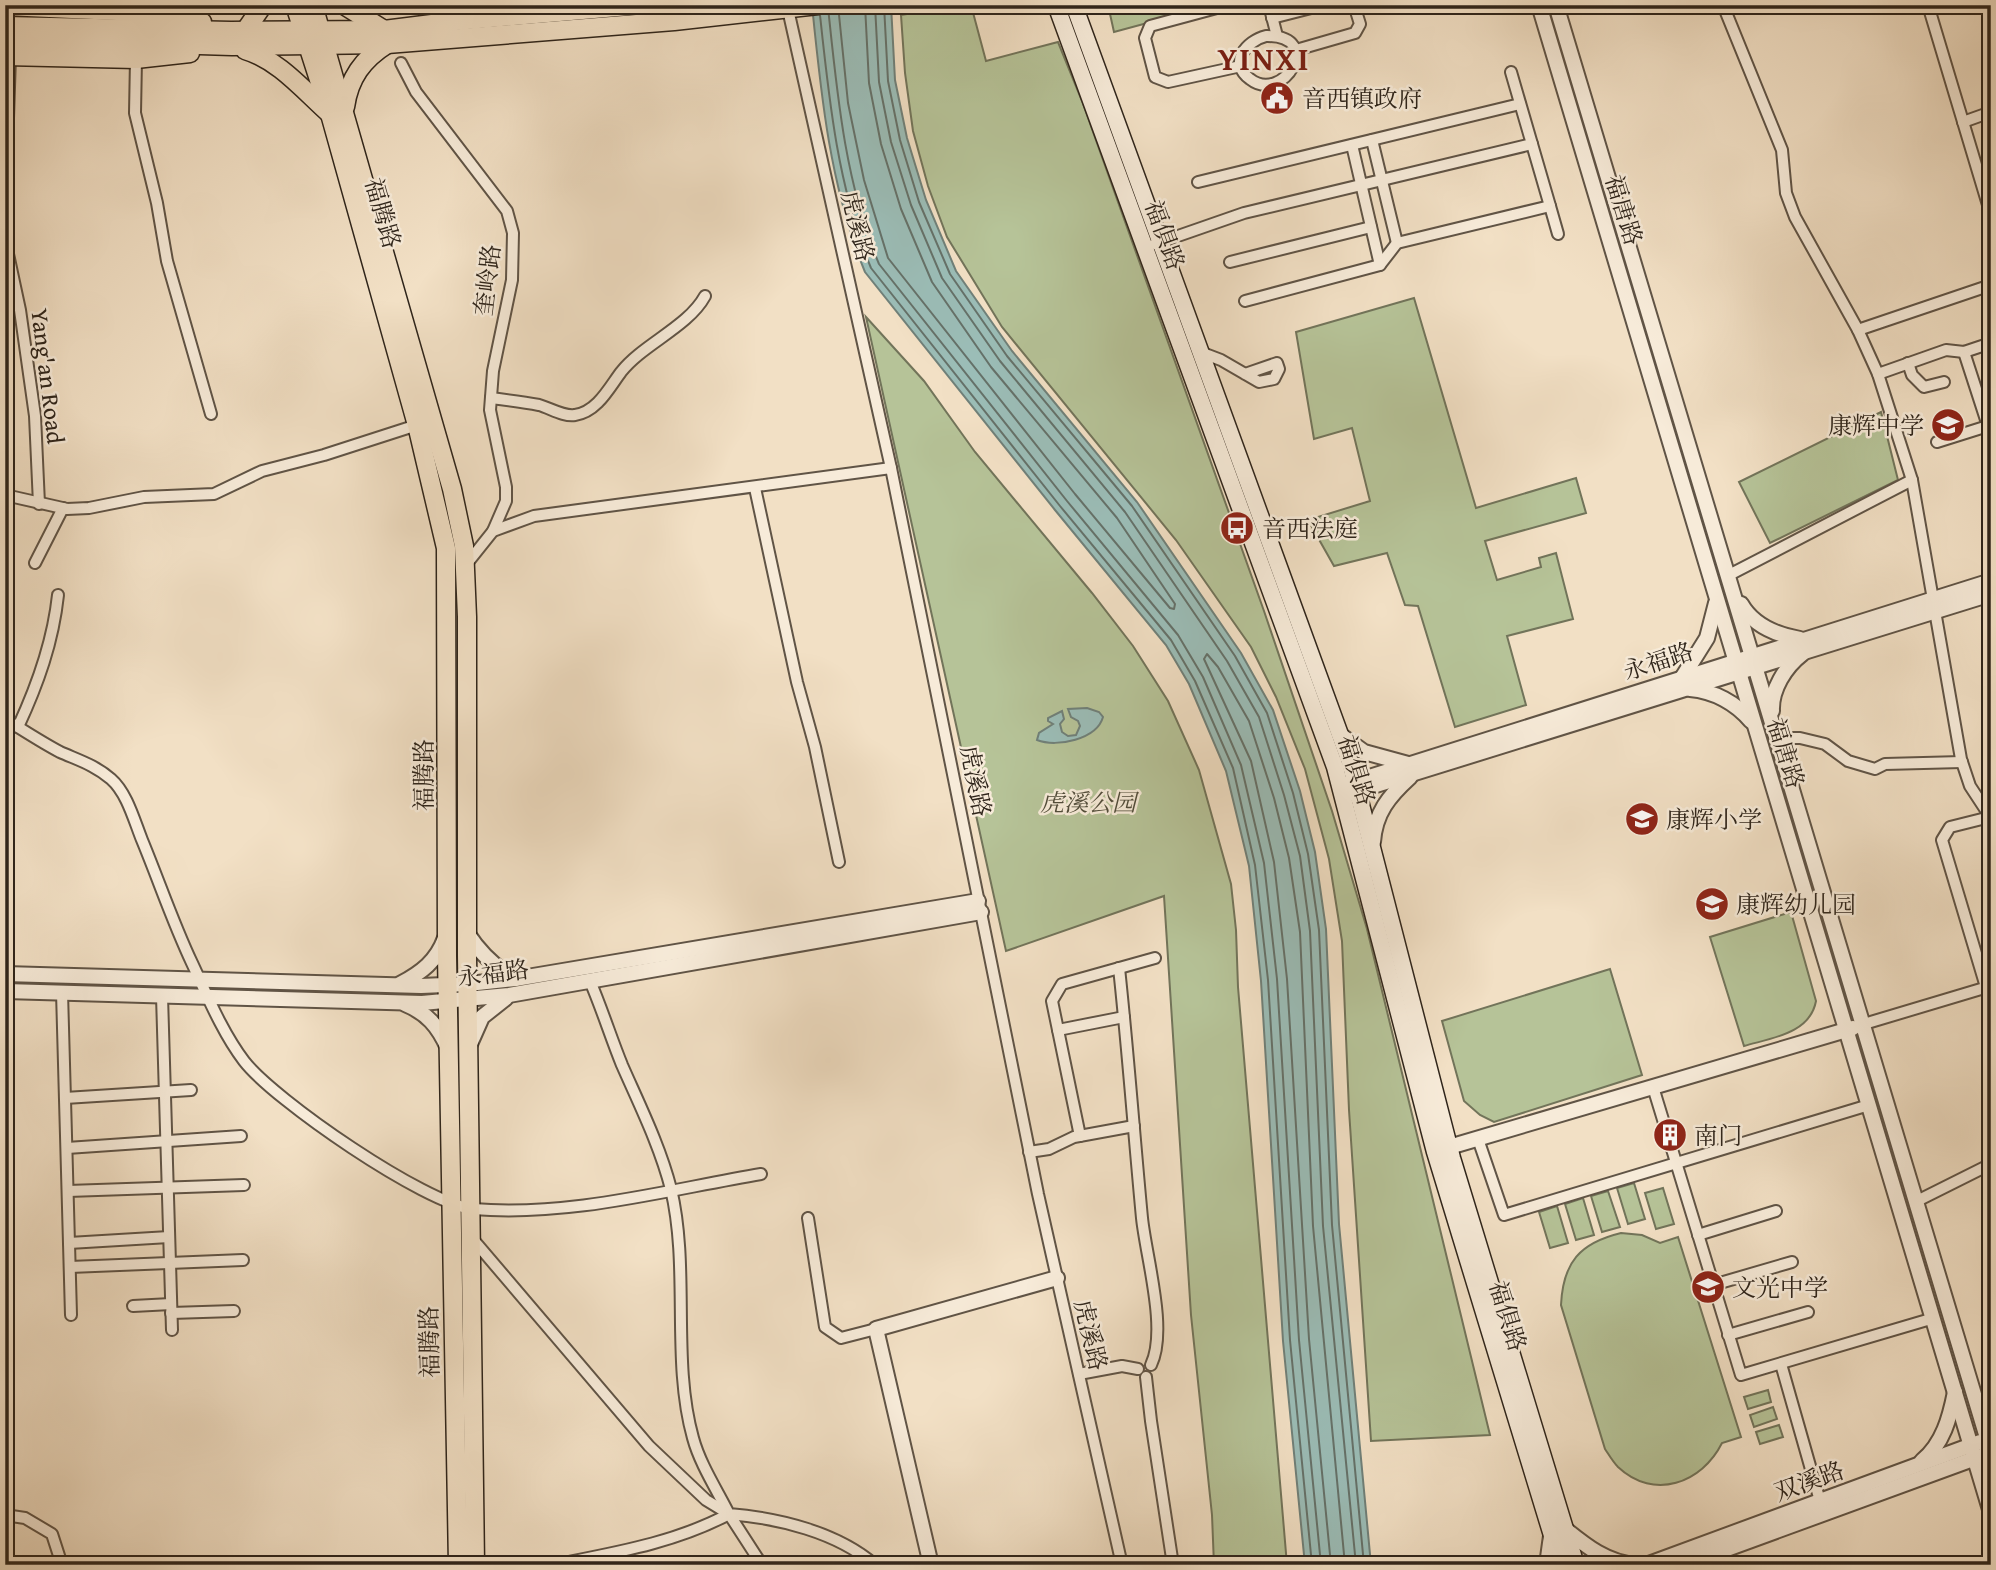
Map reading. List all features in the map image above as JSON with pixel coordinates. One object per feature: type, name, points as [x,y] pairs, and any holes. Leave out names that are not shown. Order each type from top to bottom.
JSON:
[{"type":"main road","points":[[5,26],[142,44],[236,36],[263,5]]},
{"type":"main road","name":"福腾路","points":[[295,5],[314,38],[452,489],[464,546],[467,617],[467,933],[475,1565]]},
{"type":"main road","name":"福腾路","points":[[313,5],[314,38]]},
{"type":"main road","points":[[344,5],[386,37]]},
{"type":"main road","points":[[5,6],[139,12],[220,24],[337,112],[358,68],[386,37],[456,21],[640,5]]},
{"type":"main road","points":[[1043,5],[1078,39],[1088,5]]},
{"type":"main road","name":"福俱路","points":[[1056,5],[1078,39],[1153,245],[1335,767],[1348,789],[1372,850],[1442,1149]]},
{"type":"main road","name":"福俱路","points":[[1074,5],[1078,39]]},
{"type":"main road","points":[[7,51],[236,36],[386,37],[632,25],[799,7]]},
{"type":"main road","name":"福腾路","points":[[337,112],[440,520],[448,566],[447,933],[458,1565]]},
{"type":"main road","name":"福俱路","points":[[1153,245],[1200,352],[1339,734],[1348,789],[1442,1149],[1558,1532],[1561,1565]]},
{"type":"main road","name":"福俱路","points":[[1558,1532],[1576,1565]]},
{"type":"street","points":[[1228,5],[1150,26],[1145,38],[1155,77],[1168,82],[1241,66]]},
{"type":"street","points":[[1269,5],[1277,36]]},
{"type":"street","points":[[1272,18],[1324,5]]},
{"type":"street","points":[[1296,50],[1355,33],[1360,24],[1355,5]]},
{"type":"street","name":"福唐路","points":[[1539,5],[1991,1513]]},
{"type":"street","name":"福唐路","points":[[1556,5],[1990,1445]]},
{"type":"street","points":[[1442,1149],[1988,987],[1942,840],[1950,827],[1991,818],[1970,786],[1962,762],[1912,480],[1878,374],[1858,330],[1795,217],[1786,193],[1782,150],[1723,5]]},
{"type":"street","points":[[1928,5],[1991,215]]},
{"type":"street","name":"虎溪路","points":[[799,7],[1030,1152],[1122,1565]]},
{"type":"street","points":[[1277,36],[1288,41],[1296,50],[1294,69],[1284,79],[1270,83],[1254,82],[1247,78],[1241,66],[1241,54],[1247,45],[1255,39],[1277,36]]},
{"type":"street","points":[[142,44],[135,113],[157,203],[167,261],[211,414]]},
{"type":"street","name":"Yang'an Road","points":[[7,51],[6,245],[20,310],[35,416],[39,504]]},
{"type":"street","name":"奎岭路","points":[[401,63],[416,92],[512,221],[512,280],[493,371],[490,410],[506,486],[506,501],[494,531]]},
{"type":"street","points":[[1511,72],[1558,234]]},
{"type":"street","points":[[1198,182],[1520,104]]},
{"type":"street","points":[[1963,122],[1991,112]]},
{"type":"street","points":[[1372,140],[1397,243]]},
{"type":"street","points":[[1153,245],[1244,213],[1532,144]]},
{"type":"street","points":[[1352,145],[1380,265]]},
{"type":"street","points":[[1245,301],[1380,265],[1397,243],[1550,206]]},
{"type":"street","points":[[1230,262],[1371,227]]},
{"type":"street","points":[[1858,330],[1991,285]]},
{"type":"street","points":[[491,398],[542,406],[572,416],[582,414],[602,400],[622,371],[675,326],[705,296]]},
{"type":"street","points":[[1878,374],[1945,350],[1964,352],[1991,343]]},
{"type":"street","points":[[1200,352],[1245,374]]},
{"type":"street","points":[[1937,442],[1989,426],[1964,352]]},
{"type":"street","points":[[1908,363],[1912,376],[1924,387],[1944,382]]},
{"type":"street","points":[[5,495],[63,508],[89,508],[144,497],[214,494],[262,471],[324,455],[416,425]]},
{"type":"street","points":[[465,566],[494,531],[534,516],[891,468]]},
{"type":"street","points":[[1729,576],[1912,480]]},
{"type":"street","points":[[755,488],[839,862]]},
{"type":"street","points":[[35,564],[63,508]]},
{"type":"street","name":"永福路","points":[[1348,789],[1933,605],[1991,581]]},
{"type":"street","points":[[1734,594],[1755,621],[1803,646],[1775,690],[1772,720]]},
{"type":"street","name":"永福路","points":[[1933,605],[1991,594]]},
{"type":"street","points":[[18,727],[39,684],[56,617],[58,595]]},
{"type":"street","points":[[1716,598],[1707,638],[1684,683],[1732,704],[1754,725]]},
{"type":"street","points":[[5,719],[59,751],[94,766],[114,781],[129,808],[201,981],[245,1062],[269,1087],[358,1151],[413,1185],[470,1209],[541,1209],[598,1204],[761,1174]]},
{"type":"street","points":[[1339,734],[1364,752],[1411,769],[1380,812],[1374,825],[1372,850]]},
{"type":"street","points":[[1778,738],[1800,738],[1825,744],[1848,761],[1875,769],[1885,764],[1962,762]]},
{"type":"street","name":"永福路","points":[[468,992],[515,979],[980,906]]},
{"type":"street","name":"永福路","points":[[5,990],[401,1002],[448,993],[509,995],[980,906]]},
{"type":"street","points":[[398,986],[429,966],[442,949],[447,933]]},
{"type":"street","points":[[467,933],[484,956],[515,979]]},
{"type":"street","points":[[1080,1136],[1052,1001],[1062,984],[1155,958]]},
{"type":"street","points":[[1079,1374],[1122,1366],[1142,1373],[1153,1372],[1151,1365],[1156,1355],[1157,1323],[1142,1221],[1119,968]]},
{"type":"street","name":"永福路","points":[[5,974],[398,986],[448,993]]},
{"type":"street","points":[[590,981],[647,1121],[671,1189],[679,1251],[683,1380],[693,1439],[729,1514],[762,1565]]},
{"type":"street","points":[[62,992],[71,1315]]},
{"type":"street","points":[[468,1048],[482,1017],[509,995]]},
{"type":"street","points":[[162,996],[172,1330]]},
{"type":"street","points":[[401,1002],[430,1018],[449,1049]]},
{"type":"street","points":[[1058,1030],[1124,1017]]},
{"type":"street","points":[[1653,1087],[1741,1376],[1934,1318]]},
{"type":"street","points":[[65,1098],[191,1090]]},
{"type":"street","points":[[1478,1139],[1504,1215],[1869,1105]]},
{"type":"street","points":[[1030,1152],[1049,1149],[1080,1136],[1134,1126]]},
{"type":"street","points":[[67,1148],[241,1136]]},
{"type":"street","points":[[1917,1201],[1991,1164]]},
{"type":"street","points":[[68,1191],[244,1185]]},
{"type":"street","points":[[1698,1235],[1776,1211]]},
{"type":"street","points":[[808,1218],[825,1327],[841,1338],[1057,1279]]},
{"type":"street","points":[[69,1243],[169,1237]]},
{"type":"street","points":[[471,1237],[649,1446],[706,1500],[729,1514],[758,1516],[848,1544],[875,1565]]},
{"type":"street","points":[[70,1267],[243,1260]]},
{"type":"street","points":[[1713,1285],[1793,1262]]},
{"type":"street","points":[[133,1306],[234,1311]]},
{"type":"street","points":[[1728,1335],[1808,1312]]},
{"type":"street","points":[[876,1329],[931,1565]]},
{"type":"street","points":[[1781,1364],[1821,1501]]},
{"type":"street","points":[[1142,1373],[1173,1565]]},
{"type":"street","points":[[1972,1387],[1991,1406]]},
{"type":"street","points":[[1916,1466],[1930,1454],[1946,1426],[1955,1391]]},
{"type":"street","name":"双溪路","points":[[1683,1565],[1990,1445]]},
{"type":"street","name":"双溪路","points":[[1646,1565],[1916,1466],[1973,1452]]},
{"type":"street","points":[[553,1565],[673,1538],[706,1527],[729,1514]]},
{"type":"street","points":[[5,1515],[25,1518],[52,1534],[62,1565]]},
{"type":"street","points":[[1546,1565],[1558,1532],[1607,1558],[1636,1565]]},
{"type":"green space","points":[[971,5],[986,61],[1058,42],[1082,101],[1264,611],[1332,811],[1367,929],[1490,1435],[1371,1441],[1349,1110],[1342,941],[1329,859],[1305,769],[1276,697],[1251,647],[1176,540],[1002,327],[947,237],[928,186],[913,131],[901,15]]},
{"type":"green space","points":[[1108,5],[1214,5],[1114,32]]},
{"type":"green space","points":[[1414,298],[1476,508],[1576,478],[1586,513],[1485,541],[1497,580],[1541,567],[1539,558],[1556,553],[1573,619],[1507,636],[1526,705],[1455,727],[1418,606],[1405,605],[1387,553],[1334,566],[1308,520],[1370,501],[1352,428],[1314,439],[1296,332]]},
{"type":"green space","name":"虎溪公园","points":[[866,317],[924,381],[975,452],[1133,646],[1168,701],[1199,770],[1231,884],[1287,1565],[1214,1565],[1212,1515],[1191,1315],[1164,896],[1006,951]]},
{"type":"green space","points":[[1881,412],[1898,480],[1770,543],[1739,482]]},
{"type":"green space","points":[[1791,912],[1816,1001],[1806,1021],[1798,1028],[1744,1046],[1710,937]]},
{"type":"green space","points":[[1610,969],[1642,1075],[1494,1122],[1480,1115],[1464,1101],[1442,1021]]},
{"type":"green space","points":[[1634,1183],[1645,1219],[1628,1224],[1617,1188]]},
{"type":"green space","points":[[1663,1188],[1674,1224],[1656,1229],[1645,1193]]},
{"type":"green space","points":[[1608,1191],[1620,1227],[1602,1232],[1591,1196]]},
{"type":"green space","points":[[1583,1198],[1594,1235],[1576,1240],[1565,1204]]},
{"type":"green space","points":[[1557,1206],[1568,1243],[1550,1248],[1539,1212]]},
{"type":"green space","points":[[1621,1233],[1642,1235],[1660,1243],[1678,1237],[1741,1437],[1722,1443],[1702,1468],[1676,1483],[1661,1485],[1632,1477],[1618,1467],[1605,1449],[1561,1305],[1565,1277],[1576,1257],[1595,1242]]},
{"type":"green space","points":[[1768,1390],[1771,1402],[1748,1409],[1744,1397]]},
{"type":"green space","points":[[1773,1407],[1777,1419],[1754,1427],[1750,1415]]},
{"type":"green space","points":[[1779,1425],[1783,1437],[1760,1444],[1756,1432]]},
{"type":"water","points":[[812,5],[891,5],[895,80],[907,138],[926,200],[956,271],[1012,351],[1137,502],[1241,653],[1273,710],[1300,791],[1315,852],[1326,929],[1339,1224],[1371,1565],[1305,1565],[1283,1341],[1261,981],[1249,866],[1226,771],[1189,684],[1166,645],[865,272],[853,240],[835,174],[823,107]]},
{"type":"water","points":[[1087,708],[1099,712],[1103,717],[1093,731],[1065,742],[1037,740],[1039,733],[1053,724],[1048,718],[1062,711],[1062,732],[1068,736],[1076,735],[1080,726],[1078,721],[1071,717],[1068,709]]},
{"type":"place","name":"音西镇政府","points":[[1277,98]]},
{"type":"place","name":"康辉中学","points":[[1948,425]]},
{"type":"place","name":"音西法庭","points":[[1237,528]]},
{"type":"place","name":"康辉小学","points":[[1642,819]]},
{"type":"place","name":"康辉幼儿园","points":[[1712,904]]},
{"type":"place","name":"南门","points":[[1670,1135]]},
{"type":"place","name":"文光中学","points":[[1708,1287]]},
{"type":"district","name":"YINXI","points":[[1264,58]]}]
